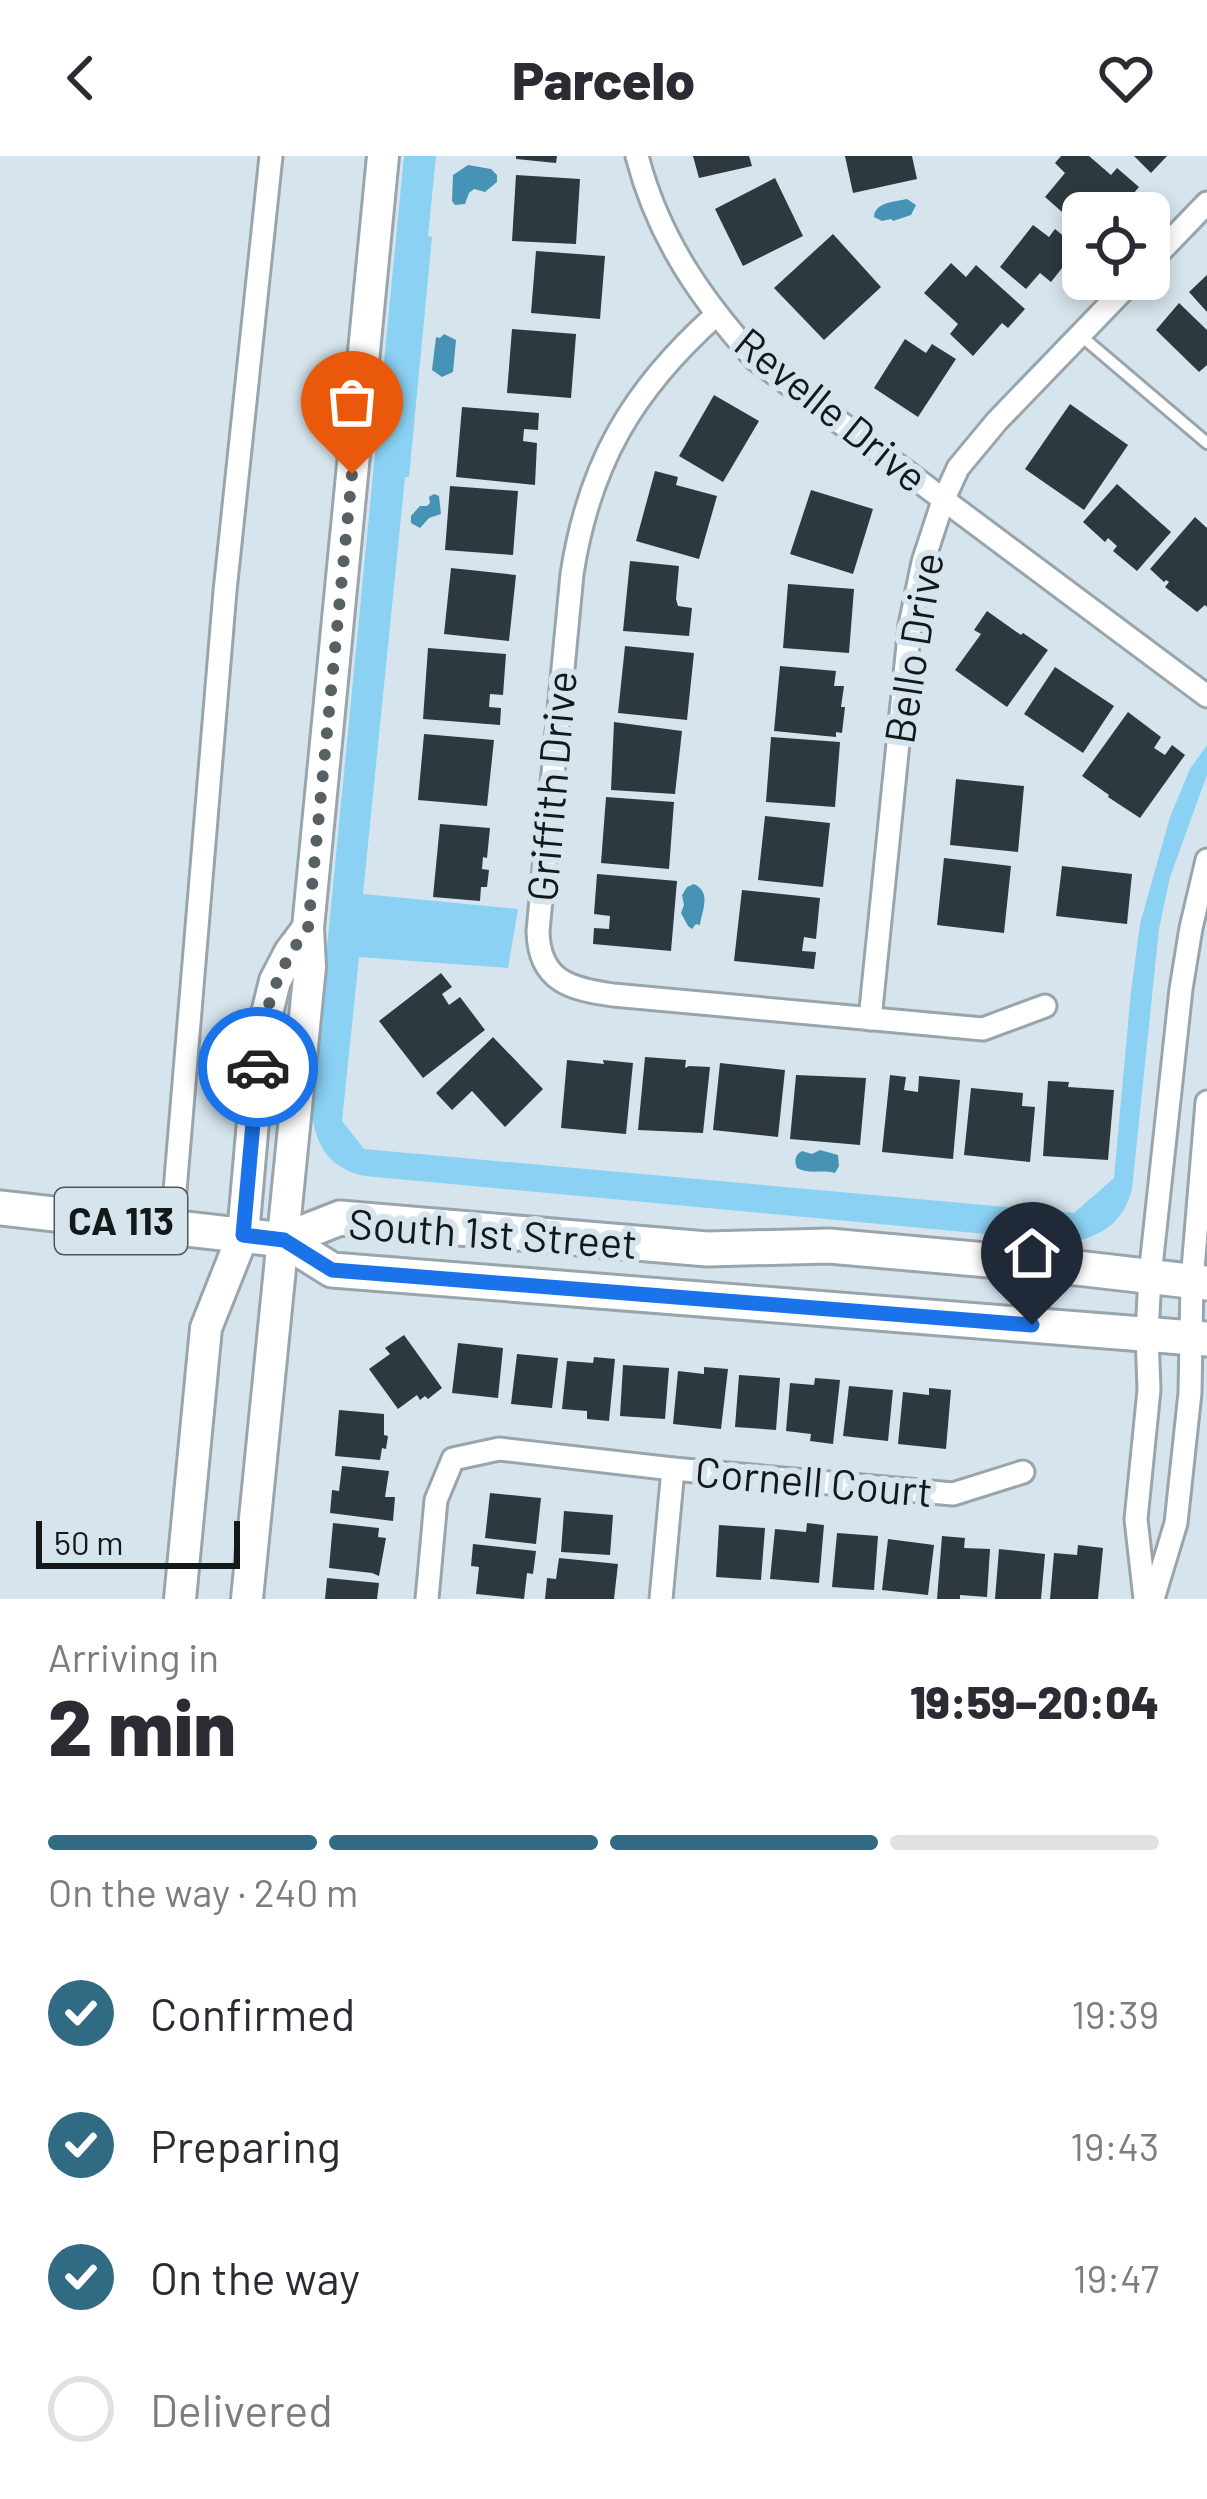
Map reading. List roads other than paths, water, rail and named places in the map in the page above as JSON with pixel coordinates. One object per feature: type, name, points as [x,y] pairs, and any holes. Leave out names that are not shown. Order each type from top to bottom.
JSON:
[{"type":"main road","name":"CA 113","points":[[0,1208],[284,1240]]},
{"type":"main road","name":"South 1st Street","points":[[284,1240],[340,1218],[707,1250],[829,1246],[1200,1282]]},
{"type":"main road","name":"South 1st Street","points":[[284,1240],[332,1270],[1198,1338]]},
{"type":"street","points":[[172,1227],[225,591],[271,157],[258,156]]},
{"type":"street","points":[[247,1599],[383,156]]},
{"type":"street","name":"Revelle Drive","points":[[638,156],[680,264],[755,359],[1207,696]]},
{"type":"street","points":[[1170,241],[1207,203]]},
{"type":"street","name":"Bello Drive","points":[[870,1019],[910,626],[923,562],[943,501],[958,468],[997,421],[1114,300]]},
{"type":"street","name":"Griffith Drive","points":[[716,315],[649,382],[608,448],[580,524],[539,944],[543,958],[555,976],[590,992],[870,1019],[983,1029],[1046,1006]]},
{"type":"street","points":[[1149,1599],[1136,1519],[1149,1390],[1150,1276],[1181,989],[1207,860]]},
{"type":"street","points":[[180,1599],[206,1328],[243,1235],[260,1042],[275,981],[308,928]]},
{"type":"street","points":[[1149,1599],[1176,1523],[1198,1338],[1207,1102]]},
{"type":"street","name":"Cornell Court","points":[[427,1599],[436,1500],[453,1459],[499,1449],[953,1494],[1023,1472]]},
{"type":"street","points":[[661,1599],[673,1469]]},
{"type":"lane","points":[[1080,335],[1207,443]]}]
